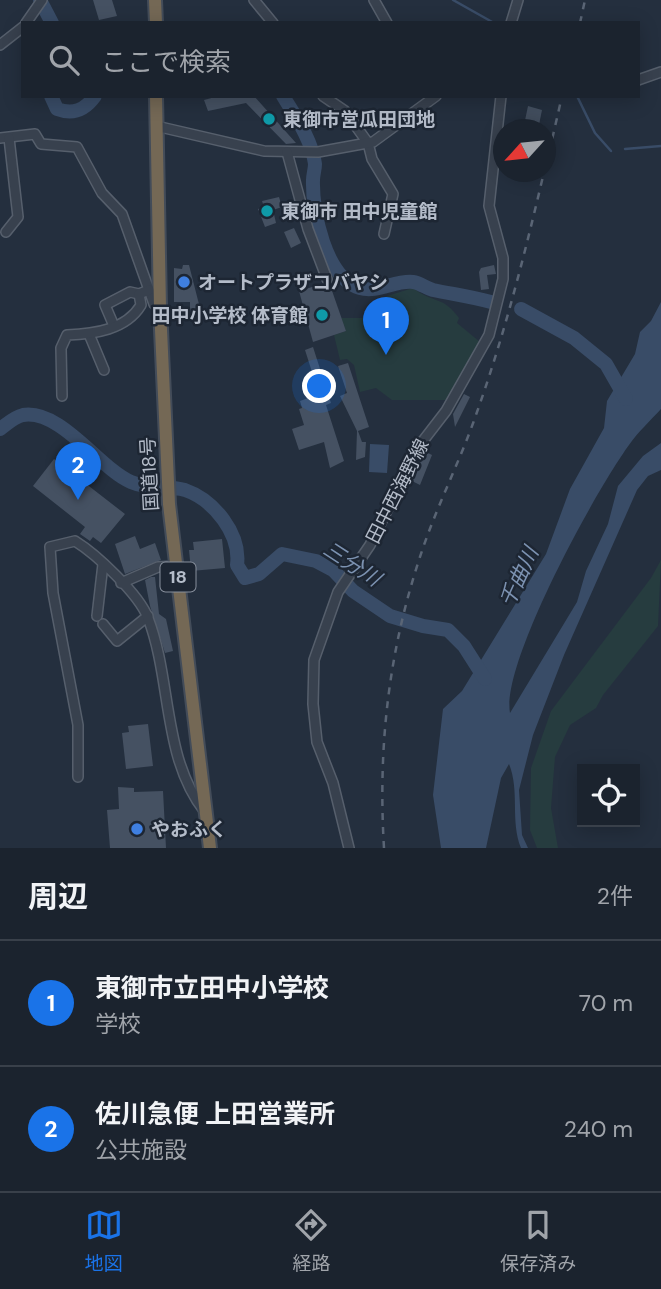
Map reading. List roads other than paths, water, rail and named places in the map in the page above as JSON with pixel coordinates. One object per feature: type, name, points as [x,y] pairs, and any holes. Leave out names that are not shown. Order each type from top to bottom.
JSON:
[{"type":"highway","points":[[155,0],[156,21]]},
{"type":"highway","name":"国道18号","points":[[156,98],[160,308],[169,504],[210,848]]},
{"type":"street","points":[[27,21],[42,0]]},
{"type":"street","points":[[254,0],[271,21]]},
{"type":"street","points":[[374,0],[386,21]]},
{"type":"street","points":[[512,21],[518,0]]},
{"type":"street","points":[[0,45],[21,28]]},
{"type":"street","points":[[640,79],[661,72]]},
{"type":"street","points":[[326,98],[345,111],[368,143],[372,159],[393,194],[384,234]]},
{"type":"street","points":[[156,126],[264,151],[318,152],[368,143],[387,134],[431,98]]},
{"type":"street","name":"田中西海野線","points":[[349,848],[332,783],[317,742],[313,704],[314,660],[338,592],[370,545],[419,446],[446,411],[489,335],[503,279],[503,258],[489,206],[501,98]]},
{"type":"street","points":[[6,232],[18,217],[5,138],[35,134],[41,144],[77,147],[102,192],[122,214],[154,304],[160,308]]},
{"type":"street","points":[[287,152],[309,229],[327,279]]},
{"type":"street","points":[[114,326],[105,305],[131,292],[149,290]]},
{"type":"street","points":[[62,396],[63,341],[67,335],[89,334],[133,317],[141,305],[139,293]]},
{"type":"street","points":[[89,334],[104,370]]},
{"type":"street","points":[[78,777],[78,725],[53,593],[50,547],[75,541],[91,551],[148,616],[170,722],[189,788],[207,814]]},
{"type":"street","points":[[97,615],[103,564]]},
{"type":"street","points":[[121,583],[158,567],[177,566]]},
{"type":"street","points":[[103,624],[117,640],[148,616]]},
{"type":"water","points":[[661,302],[661,409],[629,445],[574,536],[535,618],[511,689],[510,713],[577,602],[586,571],[608,524],[618,486],[643,456],[661,443],[661,470],[648,476],[637,490],[564,655],[533,735],[519,790],[522,835],[528,848],[521,848],[518,838],[514,785],[509,764],[501,778],[486,848],[441,848],[433,795],[443,709],[462,691],[546,554],[570,489],[604,428],[607,401],[635,354],[640,332],[651,321]]},
{"type":"water","points":[[370,444],[389,445],[387,473],[369,472]]},
{"type":"waterway","points":[[40,0],[51,21]]},
{"type":"waterway","points":[[453,0],[490,21]]},
{"type":"waterway","points":[[52,98],[57,109],[68,111],[83,108],[93,98]]},
{"type":"waterway","points":[[284,98],[302,128],[313,155],[313,193],[323,242],[329,258],[348,282],[367,289],[413,282],[433,290],[491,302]]},
{"type":"waterway","points":[[578,98],[595,133],[611,151]]},
{"type":"waterway","points":[[625,149],[661,146]]},
{"type":"waterway","points":[[521,309],[574,338],[606,364],[626,399]]},
{"type":"waterway","name":"三分川","points":[[0,429],[23,415],[52,421],[131,482],[185,490],[196,495],[215,510],[230,530],[235,542],[237,565],[245,578],[259,574],[282,554],[316,561],[333,570],[353,591],[390,616],[448,630],[464,646],[485,679]]},
{"type":"railway","points":[[580,21],[585,0]]},
{"type":"railway","points":[[556,122],[562,98]]},
{"type":"railway","points":[[384,848],[384,738],[393,667],[408,596],[425,541],[470,431],[497,353],[542,182]]},
{"type":"place","name":"東御市営瓜田団地","points":[[269,119]]},
{"type":"place","name":"東御市 田中児童館","points":[[267,211]]},
{"type":"place","name":"オートプラザコバヤシ","points":[[184,282]]},
{"type":"place","name":"田中小学校 体育館","points":[[322,315]]},
{"type":"place","name":"東御市立田中小学校","points":[[386,355]]},
{"type":"place","name":"佐川急便 上田営業所","points":[[78,500]]},
{"type":"place","name":"やおふく","points":[[137,829]]},
{"type":"water label","name":"千曲川","points":[[519,577]]}]
